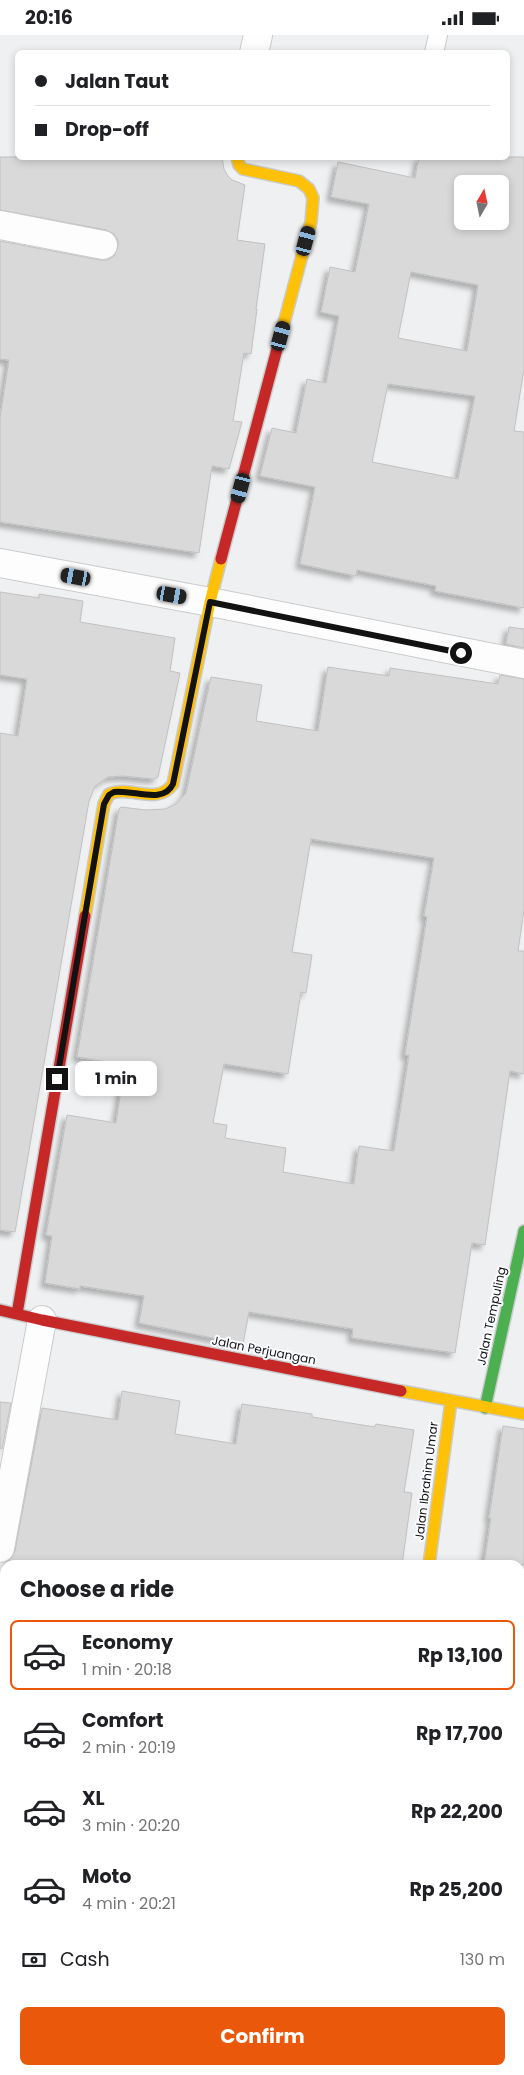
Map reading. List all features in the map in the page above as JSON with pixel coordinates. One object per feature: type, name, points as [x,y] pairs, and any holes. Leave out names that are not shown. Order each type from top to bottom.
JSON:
[{"type":"street","points":[[255,50],[258,35]]},
{"type":"street","points":[[0,1549],[30,1317],[104,804],[109,795],[114,792],[155,795],[166,793],[173,784],[210,602],[314,205],[313,193],[308,185],[299,181],[243,169],[239,165],[238,160]]},
{"type":"street","points":[[0,225],[103,245]]},
{"type":"street","points":[[0,563],[524,664]]},
{"type":"street","name":"Jalan Tempuling","points":[[486,1407],[524,1231]]},
{"type":"street","name":"Jalan Perjuangan","points":[[0,1310],[524,1414]]},
{"type":"street","name":"Jalan Ibrahim Umar","points":[[430,1560],[451,1401]]},
{"type":"lane","points":[[435,50],[438,35]]},
{"type":"building","points":[[0,157],[15,157],[15,160],[222,160],[224,169],[228,176],[232,180],[245,185],[237,240],[265,244],[257,309],[251,354],[244,353],[233,421],[242,422],[229,469],[212,466],[199,553],[0,522],[0,418],[9,360],[0,359],[0,241],[108,260],[114,256],[118,247],[118,240],[114,234],[106,230],[0,210]]},
{"type":"building","points":[[510,157],[524,157],[524,369],[514,431],[524,432],[524,608],[435,591],[436,586],[357,570],[356,576],[300,564],[315,487],[260,476],[272,428],[296,433],[307,379],[326,383],[339,316],[321,312],[330,267],[355,272],[369,204],[331,197],[338,162],[415,178],[418,160],[510,160]],"holes":[[[411,272],[478,285],[467,351],[398,338]],[[388,384],[475,396],[458,479],[372,462]]]},
{"type":"building","points":[[0,592],[39,598],[39,594],[83,601],[80,622],[175,638],[170,671],[180,673],[158,777],[154,779],[123,776],[108,777],[95,786],[89,801],[15,1232],[0,1230],[0,733],[18,736],[27,679],[0,675]]},
{"type":"building","points":[[509,627],[524,629],[524,648],[506,644]]},
{"type":"building","points":[[328,667],[389,676],[390,668],[498,684],[500,675],[524,679],[524,910],[518,951],[524,951],[524,1074],[510,1071],[485,1245],[472,1243],[455,1353],[352,1338],[353,1329],[249,1312],[243,1344],[139,1323],[144,1296],[80,1286],[80,1289],[45,1283],[52,1236],[46,1235],[67,1115],[116,1123],[125,1065],[77,1057],[119,809],[121,807],[146,810],[165,809],[176,804],[186,793],[211,677],[262,685],[256,721],[318,731]],"holes":[[[311,839],[434,858],[424,916],[427,917],[405,1055],[409,1055],[394,1151],[359,1146],[354,1184],[283,1172],[286,1148],[225,1138],[227,1125],[213,1123],[224,1064],[288,1074],[301,992],[306,993],[312,955],[292,952]]]},
{"type":"building","points":[[122,1391],[180,1401],[175,1434],[236,1444],[242,1404],[312,1414],[312,1417],[375,1427],[376,1424],[414,1430],[404,1492],[412,1493],[403,1560],[10,1560],[15,1551],[42,1408],[118,1420]]},
{"type":"building","points":[[0,1402],[11,1403],[2,1449],[0,1448]]},
{"type":"building","points":[[503,1426],[524,1429],[524,1560],[485,1560],[491,1518],[489,1518]]},
{"type":"traffic: fast","points":[[485,1408],[524,1231]]},
{"type":"traffic: slow","points":[[238,160],[243,169],[299,181],[309,189],[313,198],[311,222],[277,349]]},
{"type":"traffic: slow","points":[[85,916],[104,804],[109,794],[117,792],[159,794],[173,784],[210,602],[221,559]]},
{"type":"traffic: slow","points":[[401,1391],[524,1414]]},
{"type":"traffic: slow","points":[[430,1560],[451,1401]]},
{"type":"traffic: jam","points":[[221,559],[277,349]]},
{"type":"traffic: jam","points":[[17,1314],[85,916]]},
{"type":"traffic: jam","points":[[0,1310],[401,1391]]},
{"type":"route","points":[[57,1079],[104,804],[106,798],[114,792],[155,795],[166,793],[170,790],[173,784],[210,602],[461,653]]}]
